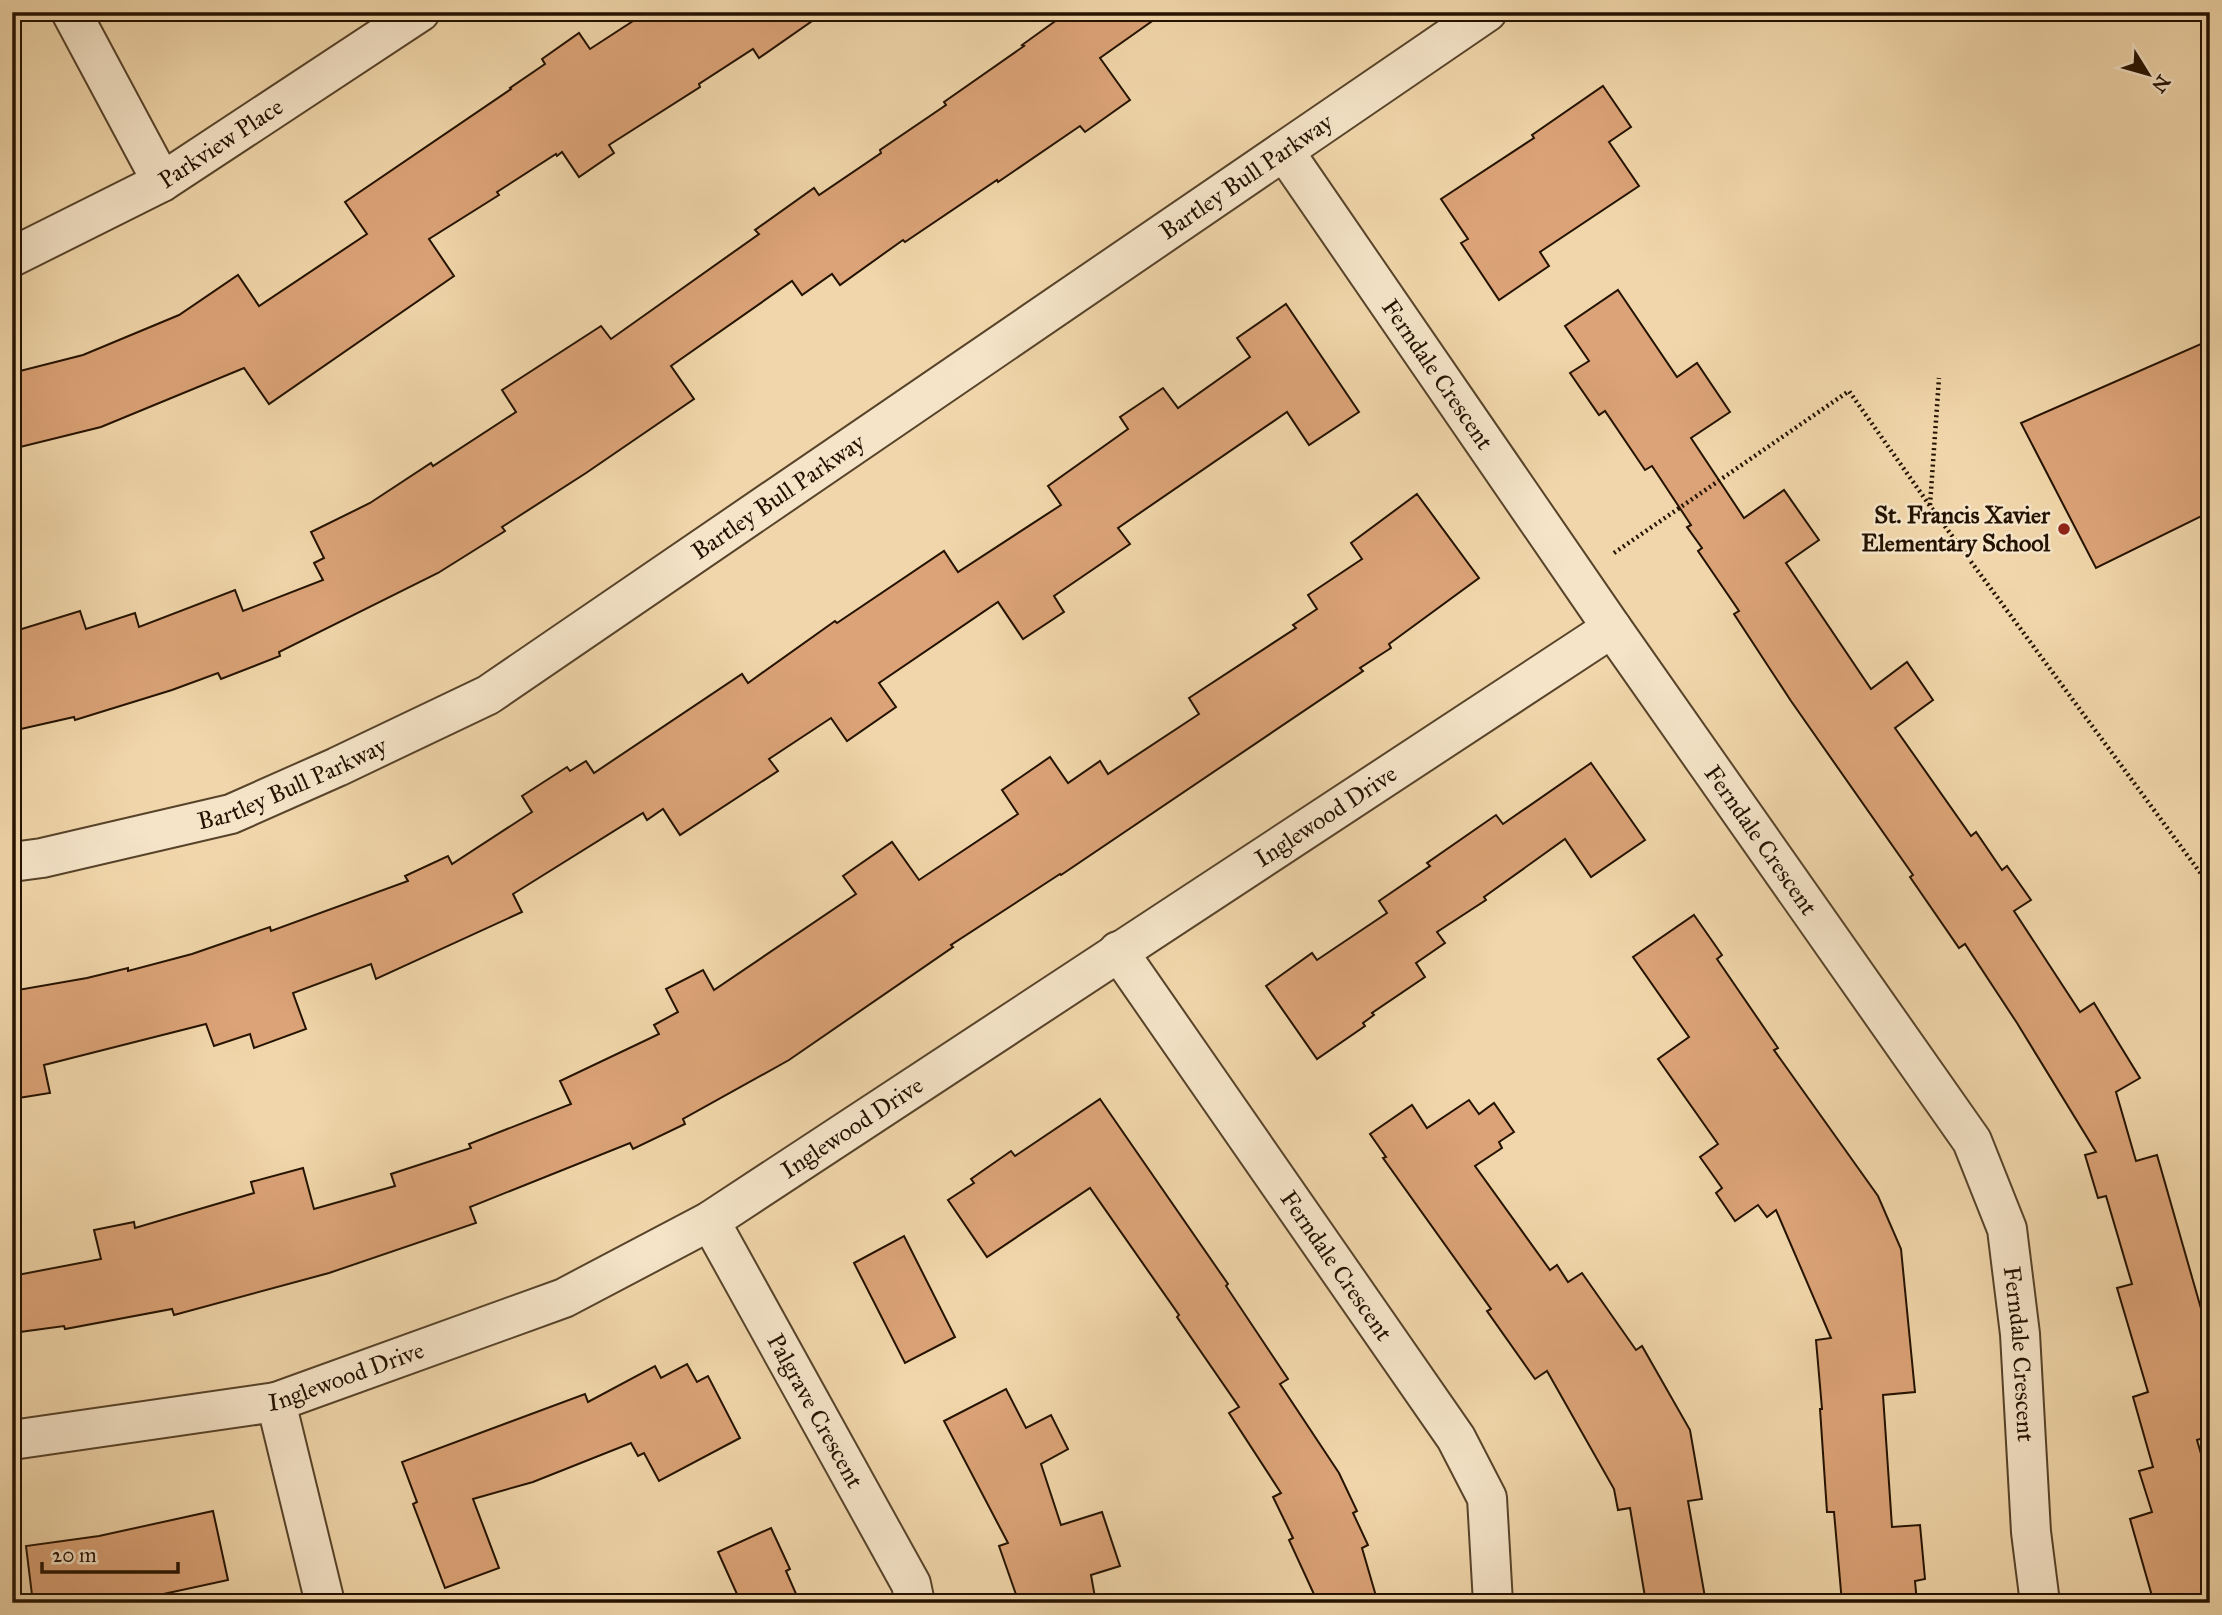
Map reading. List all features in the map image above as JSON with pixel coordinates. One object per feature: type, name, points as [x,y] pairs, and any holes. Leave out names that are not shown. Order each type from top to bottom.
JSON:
[{"type":"street","points":[[71,12],[162,182]]},
{"type":"street","name":"Parkview Place","points":[[12,257],[162,182],[420,12]]},
{"type":"street","name":"Bartley Bull Parkway","points":[[12,862],[42,858],[231,814],[488,695],[1487,12]]},
{"type":"street","name":"Ferndale Crescent","points":[[1284,151],[1612,628],[1972,1141],[2007,1229],[2021,1334],[2031,1532],[2040,1603]]},
{"type":"street","name":"Inglewood Drive","points":[[12,1440],[276,1402],[564,1297],[710,1221],[1612,628]]},
{"type":"street","name":"Ferndale Crescent","points":[[1118,951],[1456,1438],[1487,1498],[1493,1603]]},
{"type":"street","name":"Palgrave Crescent","points":[[710,1221],[911,1584],[915,1603]]},
{"type":"street","points":[[276,1402],[325,1603]]},
{"type":"path","points":[[1930,506],[1939,378]]},
{"type":"path","points":[[1578,578],[1849,391],[1930,506],[2210,886]]},
{"type":"building","points":[[647,12],[825,12],[759,58],[753,49],[699,84],[700,87],[609,145],[614,153],[579,177],[562,152],[557,156],[556,154],[497,192],[499,195],[429,239],[454,276],[269,404],[244,368],[101,427],[12,449],[12,373],[83,355],[179,315],[238,275],[259,306],[367,234],[345,202],[511,89],[545,64],[542,59],[579,33],[590,49]]},
{"type":"building","points":[[1068,12],[1165,12],[1100,58],[1130,100],[1085,132],[1080,126],[905,242],[903,240],[840,285],[832,274],[802,295],[792,281],[671,366],[694,399],[502,527],[505,531],[438,573],[279,652],[280,656],[221,679],[218,673],[75,720],[74,717],[12,731],[12,632],[80,611],[86,629],[135,613],[139,627],[235,590],[243,611],[323,580],[314,563],[324,558],[311,532],[370,503],[516,412],[502,390],[601,326],[611,339],[759,234],[755,230],[814,188],[819,195],[881,153],[880,150],[946,105],[944,102]]},
{"type":"building","points":[[1603,86],[1631,127],[1609,142],[1639,186],[1540,252],[1549,266],[1499,300],[1461,243],[1468,239],[1441,199],[1534,138],[1532,135]]},
{"type":"building","points":[[1618,290],[1677,377],[1697,363],[1730,412],[1691,438],[1744,518],[1784,490],[1819,540],[1786,563],[1871,689],[1907,662],[1933,700],[1895,728],[1971,836],[1976,832],[2002,870],[2007,866],[2031,900],[2014,911],[2080,1012],[2094,1003],[2140,1078],[2116,1092],[2136,1161],[2157,1155],[2210,1340],[2210,1436],[2197,1440],[2210,1485],[2210,1603],[2154,1603],[2130,1519],[2152,1512],[2139,1471],[2153,1467],[2133,1397],[2148,1392],[2117,1288],[2132,1284],[2106,1196],[2098,1198],[2085,1155],[2096,1152],[1965,944],[1959,948],[1910,877],[1913,875],[1791,701],[1734,614],[1739,611],[1698,551],[1702,548],[1687,527],[1691,525],[1652,466],[1645,470],[1605,411],[1599,415],[1570,373],[1589,361],[1565,326]]},
{"type":"building","points":[[1286,304],[1359,412],[1309,445],[1287,412],[1118,528],[1130,544],[1054,596],[1064,612],[1023,639],[998,602],[879,683],[896,707],[847,741],[831,718],[769,759],[778,771],[680,835],[663,809],[647,820],[643,813],[513,894],[522,912],[376,979],[371,964],[293,993],[306,1029],[254,1048],[250,1034],[214,1046],[206,1024],[44,1065],[50,1093],[12,1099],[12,991],[128,968],[128,971],[192,954],[270,927],[271,931],[408,881],[405,876],[448,856],[452,864],[532,812],[522,796],[567,767],[570,771],[586,761],[594,773],[742,674],[748,683],[835,621],[837,623],[944,551],[958,572],[1061,505],[1048,486],[1128,429],[1120,417],[1163,388],[1178,408],[1250,357],[1237,338]]},
{"type":"building","points":[[2210,340],[2210,512],[2096,568],[2021,423]]},
{"type":"building","points":[[1417,494],[1479,578],[1389,644],[1391,648],[1360,668],[1363,671],[1061,875],[951,945],[953,947],[789,1060],[683,1119],[685,1124],[633,1149],[630,1143],[470,1207],[476,1223],[329,1273],[174,1315],[172,1309],[65,1329],[64,1326],[12,1333],[12,1276],[101,1259],[94,1230],[134,1222],[135,1228],[254,1193],[251,1182],[303,1168],[314,1209],[395,1186],[391,1174],[471,1148],[469,1144],[571,1104],[560,1081],[659,1034],[654,1025],[678,1012],[666,989],[703,970],[714,990],[856,894],[843,876],[892,842],[919,880],[1018,814],[1002,790],[1050,757],[1068,783],[1100,761],[1108,774],[1199,714],[1189,698],[1296,628],[1293,625],[1317,609],[1308,595],[1362,559],[1351,543]]},
{"type":"building","points":[[1591,763],[1645,840],[1591,877],[1565,839],[1484,897],[1486,900],[1437,932],[1445,943],[1416,963],[1425,977],[1372,1013],[1374,1015],[1363,1023],[1365,1026],[1317,1059],[1266,986],[1312,953],[1317,960],[1387,913],[1379,901],[1430,866],[1427,863],[1496,815],[1503,824]]},
{"type":"building","points":[[1694,915],[1722,955],[1717,959],[1778,1048],[1774,1050],[1878,1196],[1901,1249],[1915,1392],[1883,1395],[1892,1527],[1920,1525],[1925,1579],[1915,1581],[1917,1603],[1842,1603],[1834,1512],[1827,1512],[1816,1340],[1831,1338],[1776,1210],[1767,1217],[1758,1205],[1735,1221],[1716,1193],[1722,1188],[1700,1157],[1718,1144],[1658,1059],[1689,1037],[1633,957]]},
{"type":"building","points":[[1100,1099],[1228,1284],[1226,1286],[1288,1379],[1280,1384],[1339,1473],[1357,1511],[1353,1513],[1368,1545],[1362,1548],[1378,1603],[1318,1603],[1289,1540],[1293,1538],[1273,1497],[1281,1493],[1229,1413],[1239,1407],[1177,1317],[1179,1315],[1090,1188],[987,1257],[948,1200],[974,1183],[971,1179],[1011,1151],[1015,1156]]},
{"type":"building","points":[[1469,1100],[1479,1114],[1494,1103],[1514,1132],[1499,1142],[1502,1148],[1475,1166],[1550,1270],[1557,1265],[1568,1282],[1582,1273],[1636,1350],[1642,1346],[1690,1430],[1702,1499],[1688,1501],[1706,1603],[1646,1603],[1630,1508],[1618,1510],[1614,1489],[1547,1371],[1535,1379],[1487,1311],[1491,1309],[1383,1158],[1386,1157],[1370,1134],[1412,1105],[1427,1128]]},
{"type":"building","points":[[904,1236],[955,1337],[905,1363],[854,1263]]},
{"type":"building","points":[[687,1364],[697,1382],[708,1376],[740,1438],[659,1481],[644,1453],[638,1456],[631,1443],[533,1482],[473,1499],[499,1568],[445,1588],[413,1504],[417,1502],[402,1462],[585,1394],[588,1402],[655,1366],[661,1378]]},
{"type":"building","points":[[1006,1389],[1026,1428],[1051,1415],[1068,1449],[1041,1464],[1061,1525],[1102,1512],[1120,1566],[1091,1575],[1096,1603],[1019,1603],[999,1546],[1008,1543],[944,1421]]},
{"type":"building","points":[[213,1511],[228,1580],[122,1603],[33,1603],[26,1546],[99,1536]]},
{"type":"building","points":[[771,1528],[790,1569],[786,1571],[800,1603],[741,1603],[718,1552]]},
{"type":"place","name":"St. Francis Xavier Elementary School","points":[[2064,529]]}]
